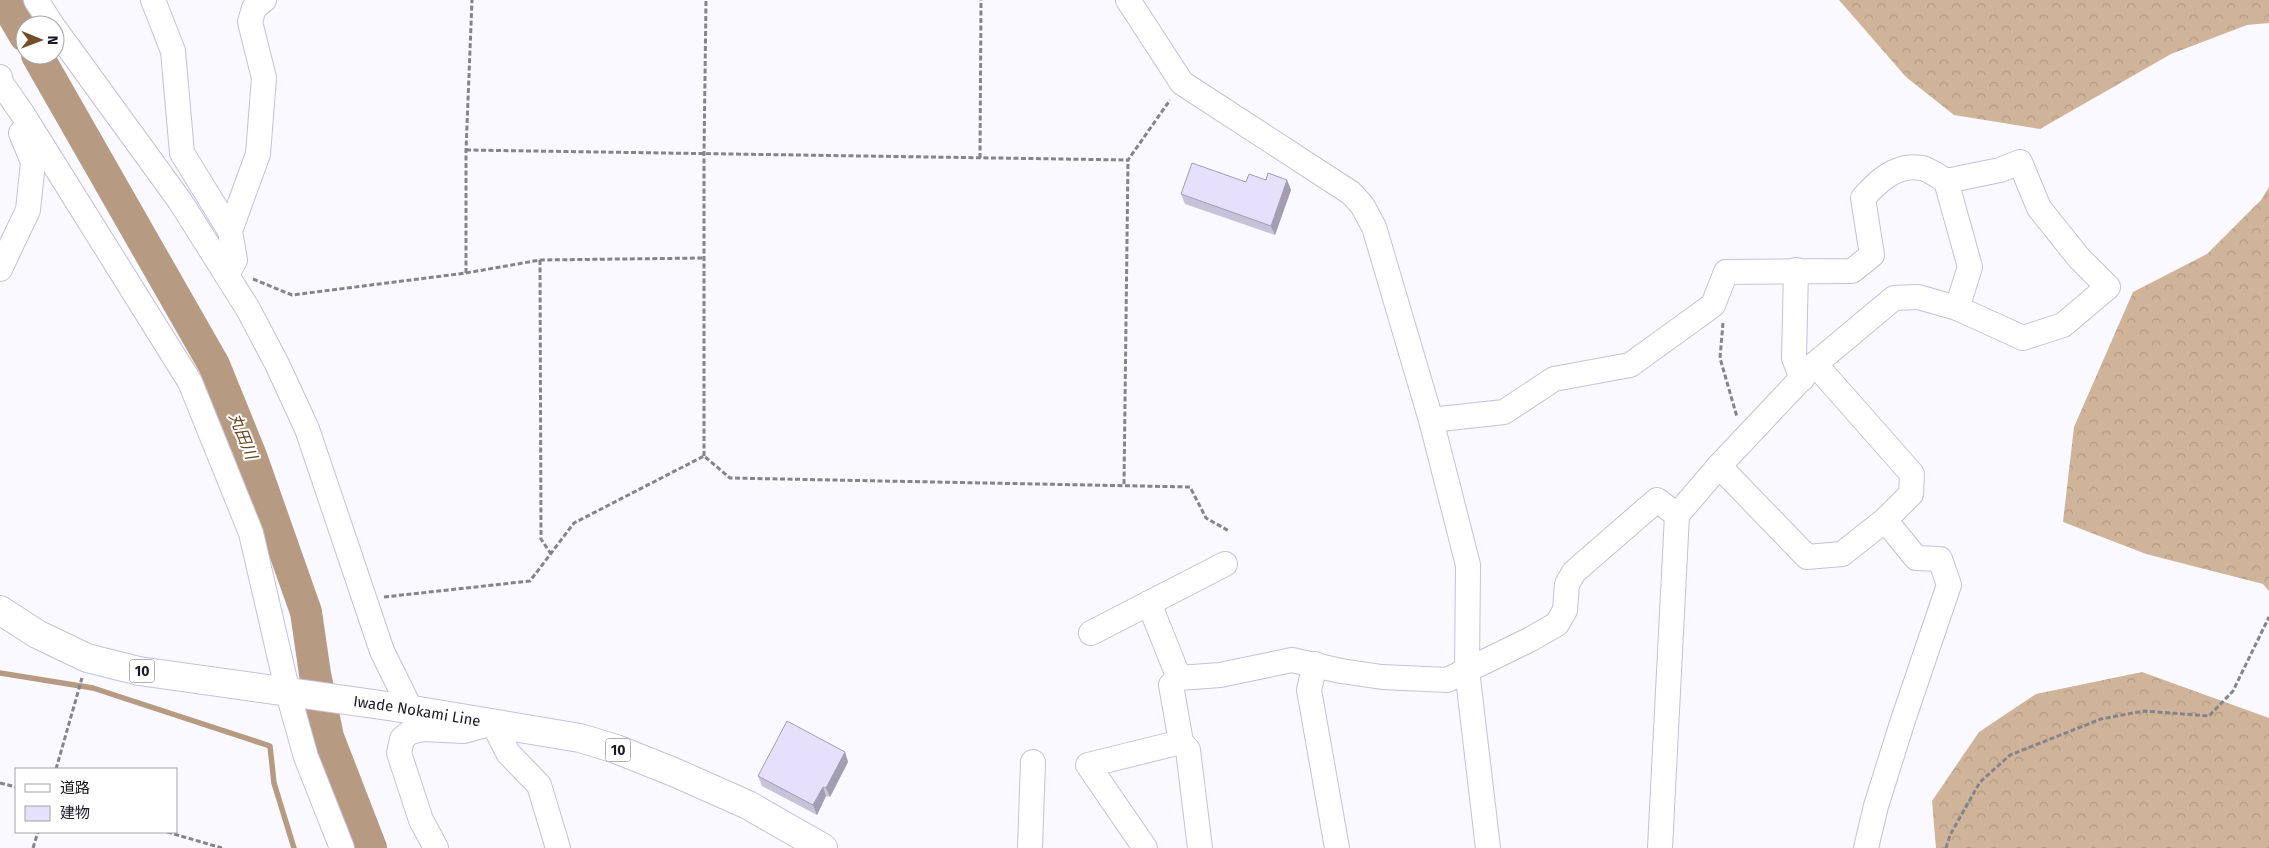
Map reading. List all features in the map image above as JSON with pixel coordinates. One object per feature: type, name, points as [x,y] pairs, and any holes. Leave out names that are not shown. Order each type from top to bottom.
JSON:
[{"type":"main road","name":"Iwade Nokami Line","points":[[0,610],[37,634],[87,658],[139,671],[403,709],[580,738],[616,749],[748,805],[823,848]]},
{"type":"street","points":[[36,0],[46,15]]},
{"type":"street","points":[[153,0],[173,51],[182,153],[230,231],[235,260],[228,275]]},
{"type":"street","points":[[230,231],[258,154],[264,78],[250,22],[254,8],[264,0]]},
{"type":"street","points":[[1128,0],[1182,83],[1351,193],[1362,205],[1374,227],[1431,420],[1468,565],[1467,670],[1488,848]]},
{"type":"street","points":[[65,44],[180,201],[228,275],[277,364],[307,429],[403,709]]},
{"type":"street","points":[[0,81],[22,113],[190,382],[252,533],[306,756],[342,848]]},
{"type":"street","points":[[0,269],[28,210],[33,162],[29,148],[14,119],[22,113]]},
{"type":"street","points":[[1431,420],[1504,412],[1554,379],[1630,365],[1713,306],[1726,272],[1852,271],[1872,255],[1863,198],[1881,178],[1902,170],[1921,168],[1946,181],[2000,170],[2020,162],[2039,208],[2079,258],[2108,287],[2063,325],[2023,338],[1957,308],[1918,297],[1894,298],[1809,372],[1719,466],[1677,515],[1660,848]]},
{"type":"street","points":[[1946,181],[1970,267],[1957,308]]},
{"type":"street","points":[[1719,466],[1807,557],[1842,554],[1885,520],[1911,494],[1912,474],[1794,358],[1796,270]]},
{"type":"street","points":[[1200,848],[1188,750],[1180,742],[1171,685],[1179,678],[1220,675],[1292,660],[1315,664],[1341,672],[1382,677],[1447,680],[1558,624],[1565,610],[1567,584],[1574,572],[1657,500],[1677,515]]},
{"type":"street","points":[[1866,848],[1876,806],[1900,728],[1949,585],[1940,559],[1916,558],[1885,520]]},
{"type":"street","points":[[1091,633],[1225,564]]},
{"type":"street","points":[[1149,603],[1179,678]]},
{"type":"street","points":[[1315,664],[1310,690],[1337,848]]},
{"type":"street","points":[[436,848],[422,820],[399,754],[402,740],[410,732],[423,730],[464,731],[493,723],[508,753],[539,785],[557,846]]},
{"type":"street","points":[[1145,848],[1088,765],[1180,742]]},
{"type":"street","points":[[1030,848],[1033,762]]},
{"type":"path","points":[[466,273],[466,150],[472,0]]},
{"type":"path","points":[[706,0],[704,456],[730,478],[1124,484],[1190,487],[1206,518],[1229,531]]},
{"type":"path","points":[[980,158],[981,0]]},
{"type":"path","points":[[1124,484],[1128,160],[1182,83]]},
{"type":"path","points":[[466,150],[1128,160]]},
{"type":"path","points":[[228,275],[248,277],[292,296],[466,273],[540,260],[704,258]]},
{"type":"path","points":[[540,260],[541,539],[550,554]]},
{"type":"path","points":[[1713,306],[1723,321],[1720,358],[1738,418],[1750,435]]},
{"type":"path","points":[[364,599],[530,581],[574,523],[704,456]]},
{"type":"path","points":[[1946,848],[1950,835],[1980,782],[2010,756],[2102,719],[2144,711],[2209,716],[2233,692],[2269,617]]},
{"type":"path","points":[[56,768],[87,658]]},
{"type":"path","points":[[0,783],[15,788]]},
{"type":"path","points":[[33,848],[38,833]]},
{"type":"path","points":[[170,833],[222,848]]},
{"type":"green space","points":[[1839,0],[2269,0],[2269,23],[2247,25],[2171,54],[2040,129],[1954,115],[1906,77]]},
{"type":"green space","points":[[2269,187],[2269,591],[2263,584],[2146,554],[2063,522],[2074,427],[2133,292],[2207,254],[2261,200]]},
{"type":"green space","points":[[2142,672],[2269,718],[2269,848],[1936,848],[1932,801],[1979,732],[2036,694]]},
{"type":"building","points":[[1192,163],[1246,182],[1249,174],[1266,180],[1268,173],[1287,180],[1271,226],[1181,194]]},
{"type":"building","points":[[787,721],[845,752],[826,788],[823,787],[813,805],[758,776]]},
{"type":"waterway","name":"丸田川","points":[[4,0],[15,19]]},
{"type":"waterway","name":"丸田川","points":[[43,65],[214,365],[251,456],[306,612],[315,674],[328,737],[371,848]]},
{"type":"waterway","points":[[0,673],[93,688],[270,746],[274,783],[294,848]]}]
